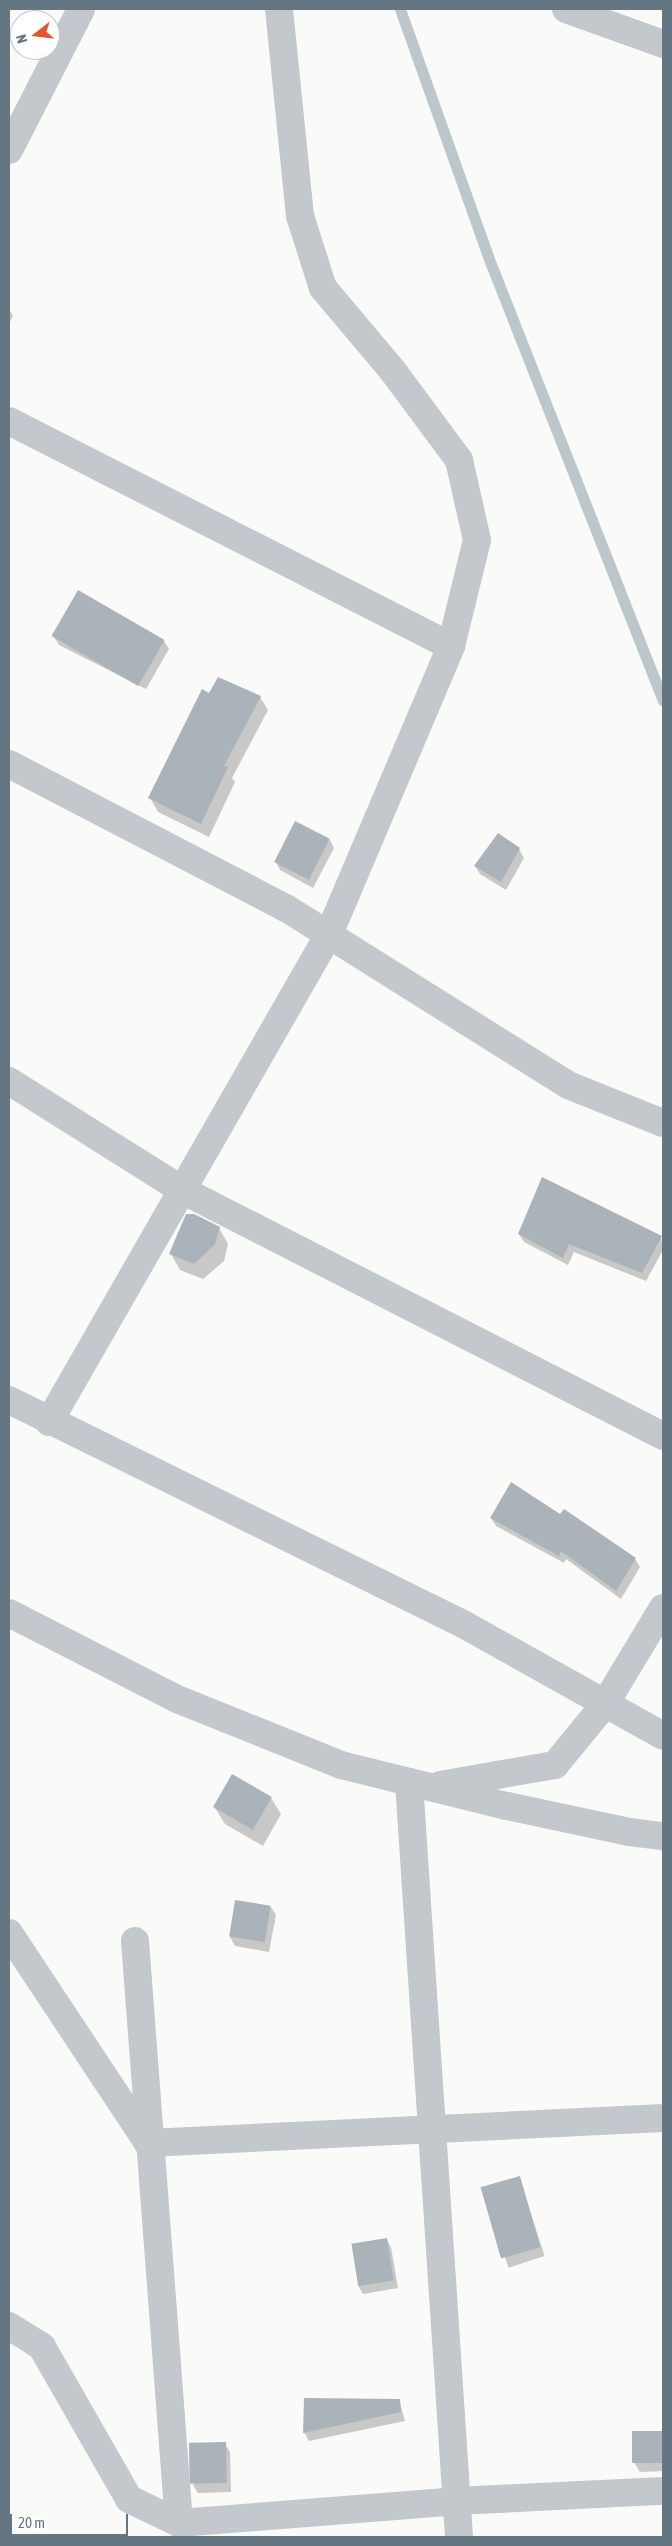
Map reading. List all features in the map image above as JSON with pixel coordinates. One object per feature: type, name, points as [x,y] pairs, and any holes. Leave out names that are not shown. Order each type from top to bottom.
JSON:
[{"type":"street","points":[[9,150],[17,115],[81,9]]},
{"type":"street","points":[[49,1422],[328,934],[450,646],[477,540],[459,460],[392,371],[323,288],[300,216],[279,9]]},
{"type":"street","points":[[566,9],[663,44]]},
{"type":"street","points":[[9,421],[450,646]]},
{"type":"street","points":[[9,764],[286,908],[568,1085],[663,1123]]},
{"type":"street","points":[[9,1081],[182,1190],[663,1436]]},
{"type":"street","points":[[9,1400],[49,1422],[462,1624],[663,1736]]},
{"type":"street","points":[[419,1784],[555,1765],[605,1704],[663,1608]]},
{"type":"street","points":[[9,1613],[177,1699],[341,1765],[629,1832],[663,1836]]},
{"type":"street","points":[[419,1784],[433,2127],[458,2537]]},
{"type":"street","points":[[9,1933],[148,2143]]},
{"type":"street","points":[[135,1941],[148,2143],[179,2523]]},
{"type":"street","points":[[148,2143],[433,2127],[663,2118]]},
{"type":"street","points":[[9,2326],[42,2347],[129,2499],[179,2523],[456,2501],[663,2491]]},
{"type":"building","points":[[78,590],[165,640],[138,686],[52,636]]},
{"type":"building","points":[[218,677],[261,696],[224,766],[228,767],[201,824],[148,798],[202,689],[209,693]]},
{"type":"building","points":[[295,821],[330,839],[309,880],[274,862]]},
{"type":"building","points":[[498,833],[520,848],[501,882],[474,866]]},
{"type":"building","points":[[542,1177],[662,1236],[642,1273],[569,1244],[563,1258],[518,1234]]},
{"type":"building","points":[[186,1214],[194,1214],[220,1227],[215,1244],[194,1264],[169,1254]]},
{"type":"building","points":[[511,1482],[560,1514],[564,1509],[636,1558],[616,1591],[561,1551],[559,1556],[490,1518]]},
{"type":"building","points":[[232,1774],[272,1797],[253,1830],[213,1807]]},
{"type":"building","points":[[235,1900],[271,1906],[265,1942],[229,1937]]},
{"type":"building","points":[[520,2176],[540,2247],[501,2258],[481,2187]]},
{"type":"building","points":[[387,2238],[394,2280],[358,2286],[351,2244]]},
{"type":"building","points":[[304,2398],[400,2399],[401,2412],[303,2433]]},
{"type":"building","points":[[632,2431],[663,2431],[663,2463],[632,2463]]},
{"type":"building","points":[[226,2442],[227,2483],[190,2484],[189,2443]]},
{"type":"waterway","points":[[400,9],[491,264],[663,700]]}]
